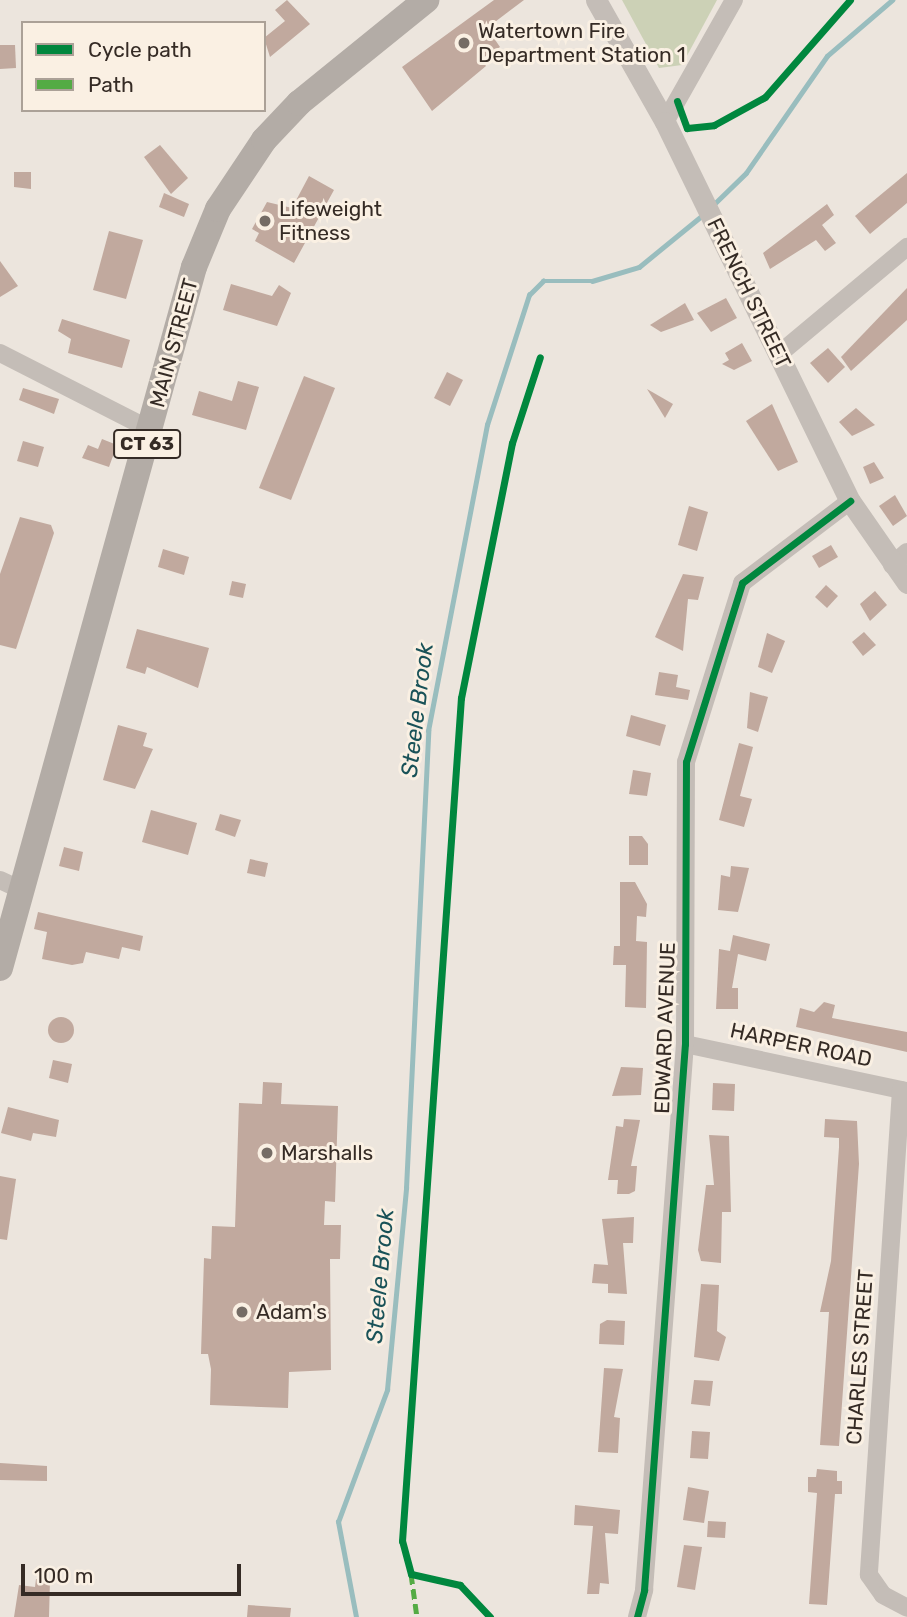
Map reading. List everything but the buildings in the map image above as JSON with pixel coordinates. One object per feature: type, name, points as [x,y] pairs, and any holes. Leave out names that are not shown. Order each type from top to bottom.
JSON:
[{"type":"main road","name":"MAIN STREET","points":[[0,968],[12,886],[150,430],[194,267],[233,183],[299,103],[426,0]]},
{"type":"street","name":"FRENCH STREET","points":[[596,0],[665,122],[850,501],[899,558],[907,583]]},
{"type":"street","points":[[665,122],[734,0]]},
{"type":"street","points":[[779,354],[907,247]]},
{"type":"street","points":[[0,353],[150,430]]},
{"type":"street","name":"EDWARD AVENUE","points":[[637,1617],[685,1044],[686,762],[742,583],[850,501]]},
{"type":"street","name":"HARPER ROAD","points":[[685,1044],[904,1090]]},
{"type":"street","name":"CHARLES STREET","points":[[904,1090],[869,1575],[883,1595],[907,1608]]},
{"type":"green space","points":[[622,0],[717,0],[682,65],[659,68]]},
{"type":"waterway","name":"Steele Brook","points":[[712,206],[746,173],[827,56],[892,0]]},
{"type":"waterway","name":"Steele Brook","points":[[356,1617],[338,1522],[387,1390],[406,1188],[428,731],[487,425],[529,295],[543,281],[592,281],[639,267],[704,214]]},
{"type":"marked path","points":[[411,1574],[417,1617]]},
{"type":"cycle path","points":[[677,101],[687,128],[714,125],[765,97],[850,0]]},
{"type":"cycle path","points":[[490,1617],[460,1585],[411,1574],[402,1541],[461,698],[512,443],[540,357]]},
{"type":"cycle path","points":[[637,1617],[644,1590],[685,1044],[686,762],[742,583],[850,501]]},
{"type":"place","name":"Watertown Fire Department Station 1","points":[[464,43]]},
{"type":"place","name":"Lifeweight Fitness","points":[[265,221]]},
{"type":"place","name":"Marshalls","points":[[267,1153]]},
{"type":"place","name":"Adam's","points":[[242,1312]]}]
